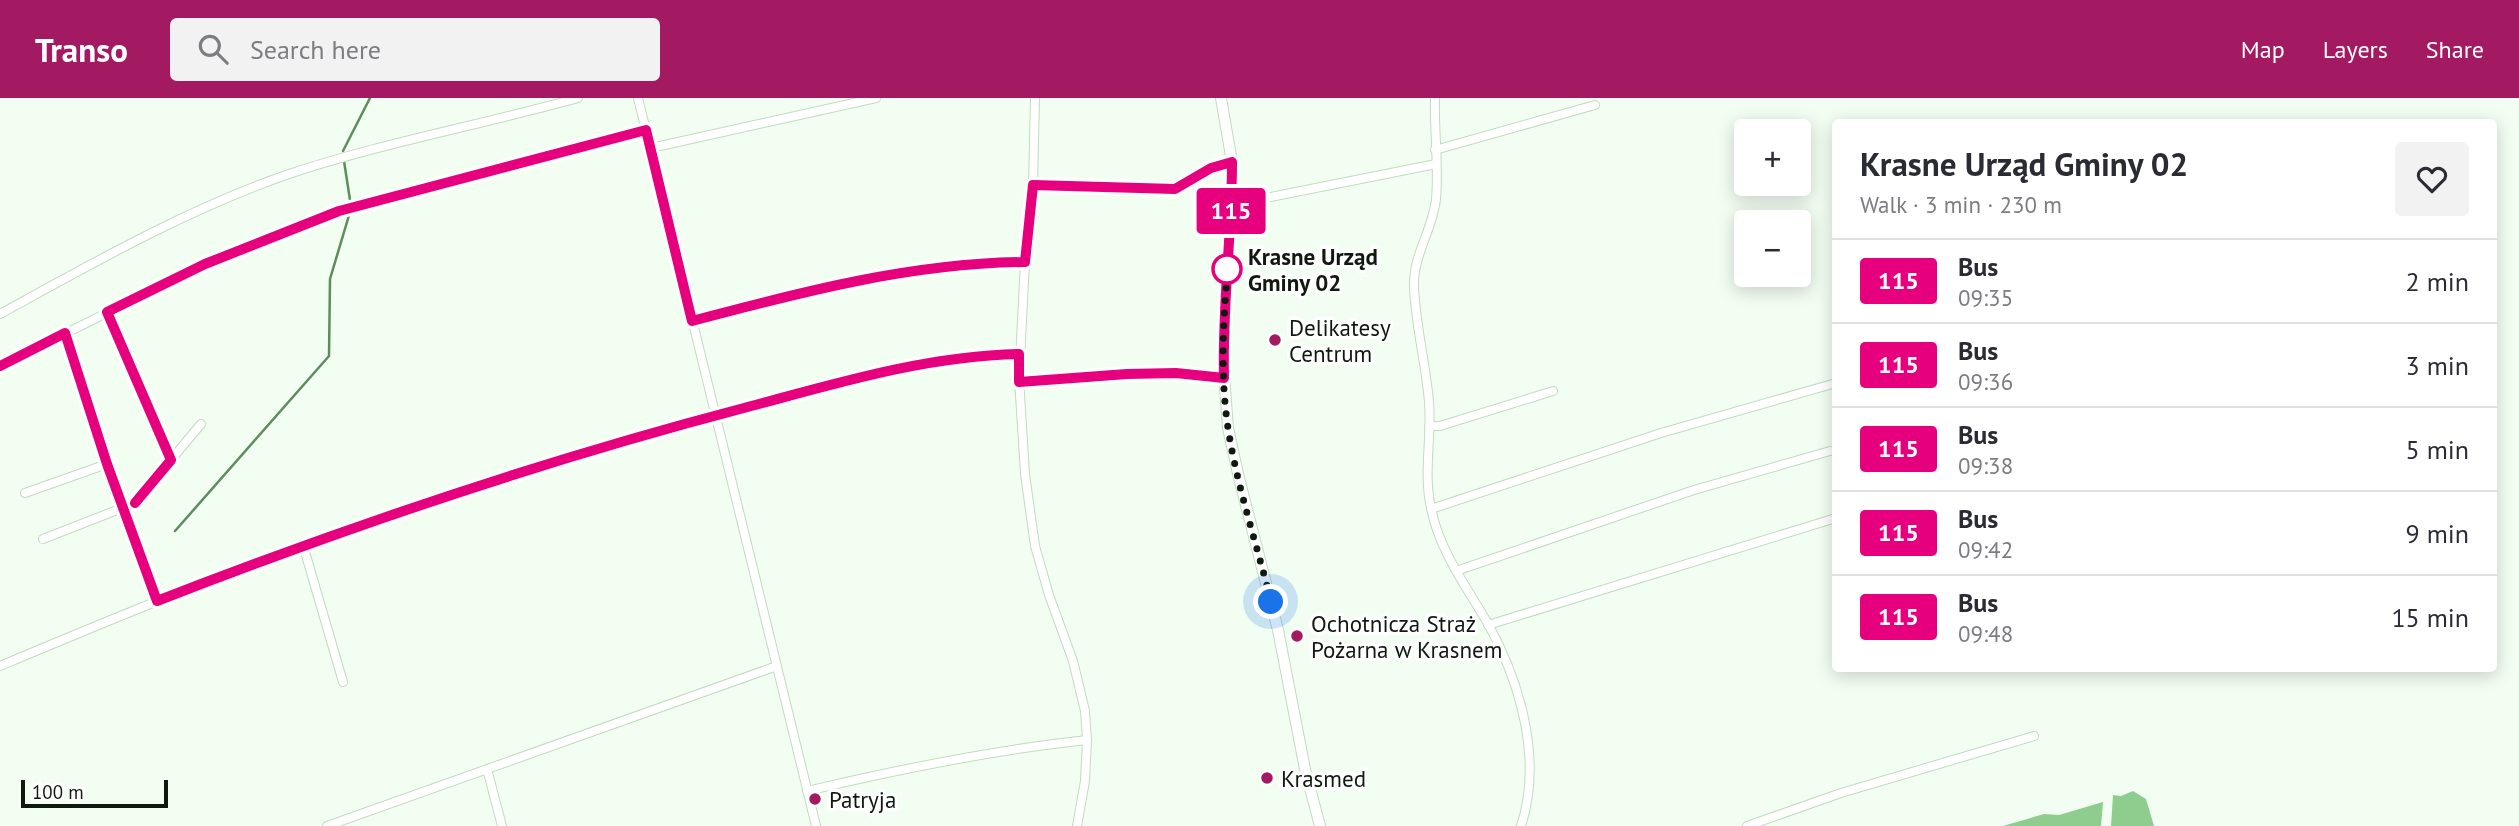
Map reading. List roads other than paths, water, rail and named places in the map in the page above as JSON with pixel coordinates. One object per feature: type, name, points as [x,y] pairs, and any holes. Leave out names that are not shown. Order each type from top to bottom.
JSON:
[{"type":"street","points":[[0,314],[184,217],[257,186],[353,155],[578,98]]},
{"type":"street","points":[[638,98],[816,826]]},
{"type":"street","points":[[651,148],[876,98]]},
{"type":"street","points":[[1035,98],[1033,185],[1025,262],[1019,382],[1025,474],[1035,546],[1073,661],[1084,711],[1087,740],[1085,781],[1077,826]]},
{"type":"street","points":[[1221,98],[1232,162],[1224,322],[1224,378],[1232,450],[1278,630],[1302,757],[1320,826]]},
{"type":"street","points":[[1435,98],[1436,201],[1418,260],[1414,286],[1429,403],[1428,482],[1431,509],[1456,571],[1488,625],[1518,699],[1530,753],[1531,776],[1528,806],[1521,826]]},
{"type":"street","points":[[1436,150],[1595,105]]},
{"type":"street","points":[[0,366],[225,255],[339,211],[646,130]]},
{"type":"street","points":[[1033,185],[1175,189],[1211,168],[1232,162]]},
{"type":"street","points":[[1232,199],[1261,199],[1436,164]]},
{"type":"street","points":[[692,321],[884,275],[1025,262]]},
{"type":"street","points":[[107,312],[171,460]]},
{"type":"street","points":[[65,333],[107,464],[157,601]]},
{"type":"street","points":[[0,666],[157,601],[303,545],[526,470],[715,415],[893,369],[1000,354],[1019,354]]},
{"type":"street","points":[[1019,382],[1176,373],[1224,378]]},
{"type":"street","points":[[1431,509],[1661,433],[1832,384]]},
{"type":"street","points":[[1429,426],[1440,426],[1553,391]]},
{"type":"street","points":[[43,538],[135,503],[201,424]]},
{"type":"street","points":[[1456,571],[1694,490],[1830,451]]},
{"type":"street","points":[[24,493],[107,464]]},
{"type":"street","points":[[1488,625],[1832,519]]},
{"type":"street","points":[[303,545],[343,682]]},
{"type":"street","points":[[327,826],[777,667]]},
{"type":"street","points":[[1747,826],[1841,793],[2034,736]]},
{"type":"street","points":[[807,791],[894,771],[1028,746],[1087,740]]},
{"type":"street","points":[[487,769],[502,826]]},
{"type":"waterway","points":[[343,151],[370,98]]},
{"type":"waterway","points":[[344,161],[350,200]]},
{"type":"waterway","points":[[175,531],[329,356],[330,279],[350,212]]},
{"type":"place","name":"Krasne Urząd Gminy 02","points":[[1227,269]]},
{"type":"place","name":"Delikatesy Centrum","points":[[1275,340]]},
{"type":"place","name":"Ochotnicza Straż Pożarna w Krasnem","points":[[1297,636]]},
{"type":"place","name":"Krasmed","points":[[1267,778]]},
{"type":"place","name":"Patryja","points":[[815,799]]}]
